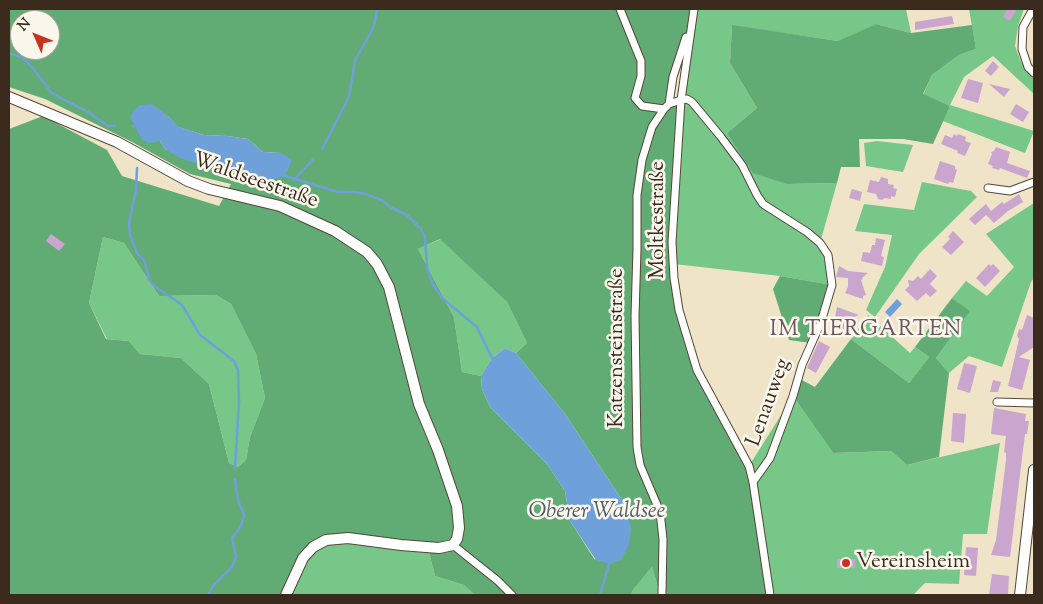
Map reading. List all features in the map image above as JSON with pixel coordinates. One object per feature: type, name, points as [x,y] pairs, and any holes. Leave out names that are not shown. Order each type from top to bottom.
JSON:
[{"type":"street","points":[[620,9],[641,61],[641,76],[635,98],[642,106],[666,107],[681,100]]},
{"type":"street","name":"Moltkestraße","points":[[694,9],[681,100],[672,242],[674,278],[679,310],[696,370],[749,466],[770,595]]},
{"type":"street","points":[[1033,9],[1023,28],[1022,48],[1028,67],[1034,73]]},
{"type":"street","name":"Katzensteinstraße","points":[[662,595],[663,544],[660,512],[640,465],[637,447],[635,316],[638,250],[637,195],[642,160],[652,126],[666,107],[673,77],[692,20]]},
{"type":"street","name":"Waldseestraße","points":[[9,97],[118,142],[188,181],[280,206],[335,231],[367,252],[377,264],[389,287],[419,404],[458,506],[459,528],[457,539],[453,544]]},
{"type":"street","name":"Lenauweg","points":[[681,100],[687,99],[692,102],[742,165],[756,195],[763,204],[807,232],[820,243],[828,255],[832,285],[821,322],[802,365],[793,396],[770,458],[753,482]]},
{"type":"street","points":[[988,188],[1010,191],[1034,182]]},
{"type":"street","points":[[997,402],[1034,404]]},
{"type":"street","points":[[1020,595],[1034,470]]},
{"type":"street","points":[[286,595],[303,558],[313,546],[326,540],[348,538],[428,548],[447,547],[453,544],[512,595]]},
{"type":"green space","points":[[9,9],[694,9],[669,104],[681,100],[677,155],[674,279],[688,345],[749,466],[770,595],[660,595],[652,566],[631,595],[475,595],[464,585],[435,576],[428,548],[348,538],[313,547],[286,595],[9,595],[9,129],[43,116],[107,150],[122,176],[219,206],[231,184],[190,174],[132,142],[45,99],[9,87]],"holes":[[[168,116],[178,127],[204,135],[248,139],[263,152],[281,153],[263,179],[254,173],[239,176],[232,169],[217,170],[165,149],[160,141]],[[103,237],[124,243],[159,296],[216,295],[231,304],[256,354],[265,398],[250,437],[246,460],[238,467],[229,463],[209,384],[181,358],[140,354],[129,341],[106,339],[89,303]],[[440,239],[507,302],[527,343],[516,353],[565,414],[624,503],[595,560],[570,521],[565,491],[547,464],[490,407],[482,389],[481,376],[462,372],[454,317],[418,249]]]},
{"type":"green space","points":[[694,9],[906,9],[911,33],[876,24],[839,41],[732,26],[730,63],[757,108],[727,133],[787,184],[837,183],[820,243],[828,255],[832,285],[780,276],[674,264],[677,155]]},
{"type":"green space","points":[[969,9],[1024,9],[1018,26],[1015,46],[1021,62],[1034,76],[1034,92],[993,56],[964,77],[950,105],[1034,131],[1025,153],[943,121],[950,106],[923,95],[932,75],[959,55],[976,49]]},
{"type":"green space","points":[[876,24],[911,33],[972,25],[976,49],[959,55],[932,75],[923,94],[950,106],[933,144],[903,139],[859,139],[860,167],[841,167],[837,183],[787,184],[753,173],[727,133],[757,108],[730,63],[732,25],[838,41]]},
{"type":"green space","points":[[877,141],[913,145],[903,172],[866,166],[864,143]]},
{"type":"green space","points":[[922,182],[971,191],[977,197],[919,254],[875,317],[866,310],[885,267],[892,235],[855,231],[864,204],[914,210]]},
{"type":"green space","points":[[1034,203],[1034,278],[1002,367],[969,356],[949,373],[936,358],[969,311],[952,298],[966,281],[987,296],[1014,267],[986,234]]},
{"type":"green space","points":[[103,237],[124,243],[159,296],[216,295],[231,304],[256,354],[265,398],[250,437],[246,460],[238,467],[229,463],[209,384],[181,358],[140,354],[129,341],[107,339],[89,303]]},
{"type":"green space","points":[[441,239],[507,302],[527,343],[516,353],[505,348],[492,358],[481,376],[462,372],[454,317],[418,249]]},
{"type":"green space","points":[[780,276],[832,285],[811,343],[789,340],[773,289]]},
{"type":"green space","points":[[952,298],[970,311],[936,358],[949,373],[939,457],[907,465],[891,451],[833,453],[793,396],[798,378],[815,387],[851,339],[909,383],[929,357],[915,347]]},
{"type":"green space","points":[[868,315],[910,353],[915,347],[929,357],[909,383],[851,339]]},
{"type":"green space","points":[[793,396],[833,453],[891,451],[907,465],[1000,443],[987,534],[963,534],[959,584],[925,583],[913,595],[770,595],[749,466]]},
{"type":"green space","points":[[326,540],[428,548],[435,576],[464,585],[475,595],[286,595],[298,567]]},
{"type":"green space","points":[[652,565],[660,595],[631,595],[633,590]]},
{"type":"water","points":[[152,104],[179,127],[204,135],[248,139],[263,152],[281,153],[292,160],[285,176],[271,180],[263,179],[254,173],[239,176],[232,169],[217,170],[180,158],[165,149],[160,141],[149,143],[142,140],[130,117],[133,111],[140,105]]},
{"type":"water","points":[[897,299],[902,304],[890,317],[885,312]]},
{"type":"water","name":"Oberer Waldsee","points":[[505,348],[516,353],[565,414],[624,503],[631,528],[629,545],[621,560],[609,564],[596,560],[570,521],[565,491],[547,464],[490,407],[482,389],[481,376],[492,358]]},
{"type":"building","points":[[1007,9],[1017,9],[1010,21],[1003,17]]},
{"type":"building","points":[[952,16],[954,24],[915,30],[915,22]]},
{"type":"building","points":[[993,61],[999,67],[991,76],[985,71]]},
{"type":"building","points":[[968,79],[983,83],[978,103],[961,98]]},
{"type":"building","points":[[989,84],[1010,89],[1004,97]]},
{"type":"building","points":[[1016,104],[1029,112],[1023,122],[1010,114]]},
{"type":"building","points":[[954,134],[966,137],[965,141],[971,143],[965,156],[941,144],[945,135],[952,138]]},
{"type":"building","points":[[996,147],[1010,152],[1007,163],[1030,171],[1027,178],[1000,168],[999,170],[992,168],[993,166],[988,164],[991,152]]},
{"type":"building","points":[[940,161],[955,166],[957,170],[953,183],[949,182],[948,184],[934,179]]},
{"type":"building","points":[[881,177],[888,179],[888,184],[894,185],[893,188],[897,189],[895,197],[891,196],[891,199],[885,198],[882,200],[878,199],[876,194],[867,192],[870,180],[879,182]]},
{"type":"building","points":[[852,189],[862,192],[860,201],[849,198]]},
{"type":"building","points":[[1019,194],[1023,202],[1008,211],[994,223],[986,215],[975,225],[969,219],[986,204],[991,211],[1002,202],[1004,204]]},
{"type":"building","points":[[953,231],[964,242],[951,255],[942,247],[950,239],[948,237]]},
{"type":"building","points":[[51,234],[65,244],[59,251],[46,241]]},
{"type":"building","points":[[876,238],[885,240],[881,256],[884,257],[882,266],[861,261],[863,252],[870,253],[872,245],[875,245]]},
{"type":"building","points":[[989,264],[991,266],[993,264],[1000,271],[985,287],[976,278]]},
{"type":"building","points":[[839,266],[848,271],[868,273],[861,280],[866,295],[863,296],[863,299],[845,293],[848,287],[848,278],[836,277]]},
{"type":"building","points":[[930,269],[937,276],[930,284],[937,291],[930,297],[926,293],[917,301],[905,290],[909,286],[908,280],[913,281],[918,276],[921,279]]},
{"type":"building","points":[[837,307],[859,315],[852,318],[849,326],[856,334],[841,329],[839,331],[836,327],[837,324],[834,323]]},
{"type":"building","points":[[1027,315],[1034,318],[1034,347],[1019,357],[1030,360],[1022,390],[1008,386],[1019,339],[1017,336],[1019,329],[1022,330]]},
{"type":"building","points":[[819,341],[830,347],[816,373],[807,368]]},
{"type":"building","points":[[964,363],[977,366],[970,393],[957,389]]},
{"type":"building","points":[[993,380],[1001,382],[998,392],[990,392]]},
{"type":"building","points":[[994,408],[1026,414],[1025,421],[1029,421],[1027,434],[1025,434],[1010,557],[991,555],[996,540],[1006,460],[1006,453],[1004,452],[1006,436],[991,434]]},
{"type":"building","points":[[953,413],[966,414],[964,443],[951,441]]},
{"type":"building","points":[[966,547],[978,548],[976,576],[964,575]]},
{"type":"building","name":"Vereinsheim","points":[[837,559],[855,559],[855,568],[837,568]]},
{"type":"building","points":[[992,574],[1009,576],[1008,595],[989,595]]},
{"type":"waterway","points":[[322,149],[349,97],[355,61],[374,26],[377,9]]},
{"type":"waterway","points":[[9,54],[24,59],[51,92],[88,112],[108,126],[115,126]]},
{"type":"waterway","points":[[294,180],[313,159]]},
{"type":"waterway","points":[[137,168],[136,190],[129,223],[130,235],[137,253],[145,262],[149,280],[153,285],[182,305],[200,335],[234,361],[238,370],[239,402],[235,468]]},
{"type":"waterway","points":[[285,176],[338,192],[356,192],[369,195],[407,215],[421,229],[425,237],[427,267],[432,283],[442,298],[477,327],[492,358]]},
{"type":"waterway","points":[[208,595],[213,586],[232,567],[236,557],[232,538],[241,526],[244,515],[238,500],[235,479]]},
{"type":"waterway","points":[[600,595],[609,564]]},
{"type":"place","name":"Vereinsheim","points":[[846,563]]},
{"type":"district","name":"IM TIERGARTEN","points":[[866,331]]}]
